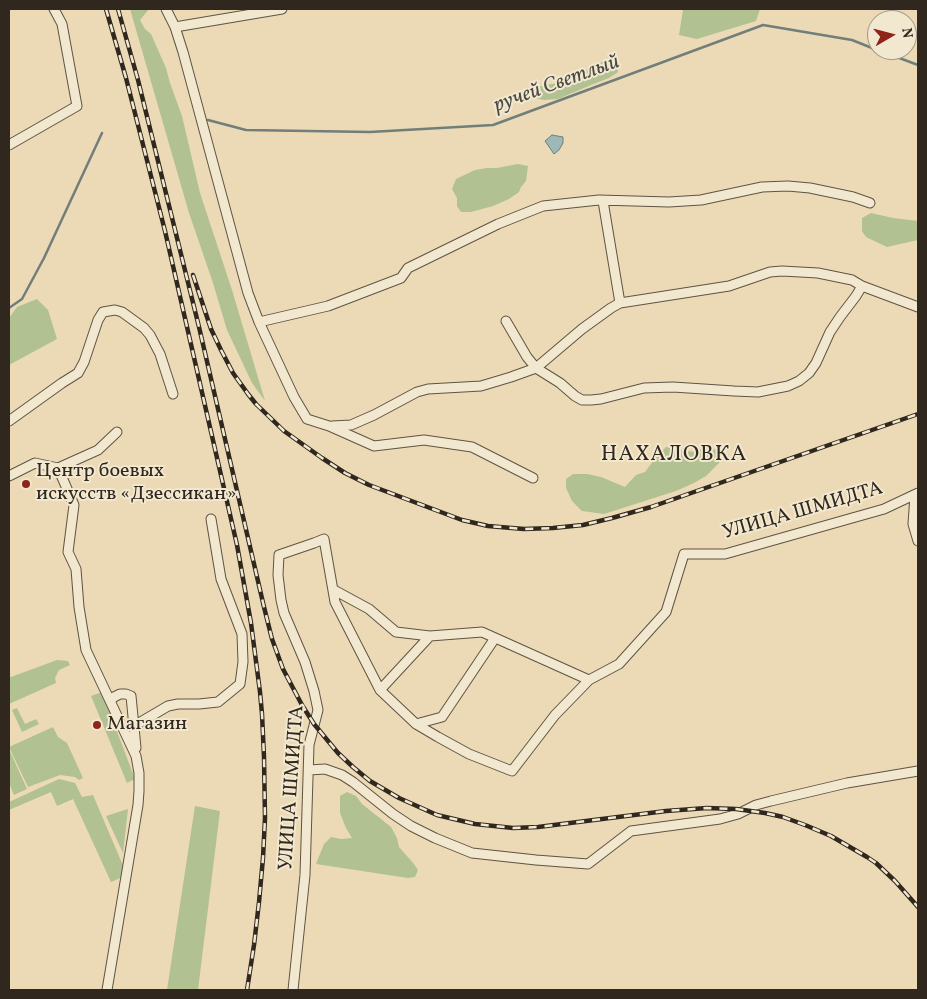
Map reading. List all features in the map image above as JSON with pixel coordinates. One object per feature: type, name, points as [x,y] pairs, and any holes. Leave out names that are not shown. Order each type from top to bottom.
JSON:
[{"type":"street","points":[[9,145],[77,106],[62,24],[54,9]]},
{"type":"street","points":[[166,9],[175,27],[183,52],[248,293],[294,397],[307,419],[330,426],[374,446],[424,440],[472,447],[533,478]]},
{"type":"street","points":[[175,27],[282,9]]},
{"type":"street","points":[[260,322],[328,306],[401,278],[408,268],[498,224],[543,206],[603,200],[669,202],[701,200],[762,187],[788,186],[810,188],[853,197],[870,203]]},
{"type":"street","points":[[603,200],[620,303]]},
{"type":"street","points":[[330,426],[350,425],[374,415],[417,392],[428,389],[481,386],[511,378],[536,368],[582,329],[620,303],[729,286],[770,272],[818,272],[852,280],[862,286],[918,307]]},
{"type":"street","points":[[506,321],[536,368],[582,400],[601,399],[644,388],[673,386],[758,392],[788,386],[799,381],[808,373],[816,363],[830,332],[862,286]]},
{"type":"street","points":[[9,420],[78,374],[98,320],[103,312],[115,310],[122,312],[144,328],[150,335],[160,354],[172,394]]},
{"type":"street","points":[[9,476],[35,462],[58,468],[98,450],[117,432]]},
{"type":"street","points":[[58,468],[74,505],[68,552],[76,569],[79,607],[86,650],[136,756]]},
{"type":"street","name":"УЛИЦА ШМИДТА","points":[[916,494],[913,524],[918,541]]},
{"type":"street","name":"УЛИЦА ШМИДТА","points":[[293,990],[305,875],[309,745],[317,717],[318,704],[301,650],[284,612],[279,581],[279,555],[324,539],[335,602],[380,690],[416,724],[438,738],[469,754],[512,770],[555,715],[589,680],[619,664],[666,612],[684,554],[725,554],[884,509],[916,494]]},
{"type":"street","points":[[134,726],[168,706],[218,702],[240,684],[243,662],[242,634],[221,579],[211,519]]},
{"type":"street","points":[[334,590],[369,609],[396,632],[430,636],[482,632],[589,680]]},
{"type":"street","points":[[380,690],[430,636]]},
{"type":"street","points":[[416,724],[442,717],[495,638]]},
{"type":"street","points":[[107,990],[140,791],[132,696],[120,694],[110,700]]},
{"type":"street","points":[[309,770],[325,769],[342,775],[411,826],[472,853],[588,864],[631,831],[720,819],[771,801],[847,783],[918,771]]},
{"type":"green space","points":[[130,9],[149,9],[140,20],[145,29],[151,34],[166,68],[182,116],[200,193],[232,290],[265,401],[252,383],[227,330],[189,213]]},
{"type":"green space","points":[[760,9],[756,21],[697,39],[679,35],[683,10]]},
{"type":"green space","points":[[604,61],[617,64],[618,72],[609,78],[558,99],[544,100],[535,98],[531,92],[535,87],[564,82]]},
{"type":"green space","points":[[518,164],[528,166],[526,181],[519,192],[493,206],[471,212],[461,212],[457,206],[457,198],[452,189],[456,179],[475,170]]},
{"type":"green space","points":[[871,213],[918,221],[918,240],[887,247],[866,237],[862,231],[862,218]]},
{"type":"green space","points":[[37,299],[48,310],[57,339],[9,365],[9,318],[17,307]]},
{"type":"green space","points":[[666,447],[694,452],[705,447],[721,451],[721,461],[706,476],[694,483],[676,491],[604,514],[582,511],[572,501],[566,488],[566,479],[573,474],[601,477],[625,487],[636,475],[645,472]]},
{"type":"green space","points":[[57,660],[68,661],[70,665],[59,670],[55,678],[56,683],[9,704],[9,676],[11,677]]},
{"type":"green space","points":[[102,692],[135,779],[127,783],[91,696]]},
{"type":"green space","points":[[17,708],[25,724],[36,719],[39,724],[22,732],[12,710]]},
{"type":"green space","points":[[53,727],[58,737],[67,743],[83,778],[79,780],[75,777],[60,775],[28,787],[9,747]]},
{"type":"green space","points":[[9,749],[27,789],[14,795],[9,783]]},
{"type":"green space","points":[[59,779],[75,783],[82,797],[93,795],[127,875],[111,882],[73,799],[57,806],[51,792],[9,810],[9,802]]},
{"type":"green space","points":[[347,792],[356,796],[362,804],[391,827],[399,847],[418,870],[415,877],[408,878],[316,864],[324,844],[331,837],[341,839],[352,838],[340,813],[340,796]]},
{"type":"green space","points":[[195,806],[220,811],[198,990],[167,990]]},
{"type":"green space","points":[[128,809],[123,853],[106,816]]},
{"type":"water","points":[[552,135],[563,137],[563,143],[554,154],[545,141]]},
{"type":"waterway","name":"ручей Светлый","points":[[208,120],[246,130],[370,132],[493,125],[763,25],[852,40],[867,46]]},
{"type":"waterway","name":"ручей Светлый","points":[[905,60],[918,65]]},
{"type":"waterway","name":"ручей Светлый","points":[[9,308],[22,299],[44,258],[102,133]]},
{"type":"railway","points":[[106,9],[126,78],[165,231],[237,545],[251,623],[262,714],[265,818],[259,902],[247,990]]},
{"type":"railway","points":[[118,9],[138,80],[199,327],[272,639],[283,669],[302,705],[314,724],[338,753],[370,781],[399,798],[437,815],[475,824],[513,828],[538,827],[666,811],[707,808],[736,809],[783,817],[831,836],[867,857],[895,881],[918,907]]},
{"type":"railway","points":[[193,275],[211,329],[233,373],[256,404],[284,431],[345,473],[369,485],[462,520],[488,526],[524,529],[553,528],[583,525],[612,518],[651,507],[918,414]]},
{"type":"place","name":"Центр боевых искусств «Дзессикан»","points":[[26,484]]},
{"type":"place","name":"Магазин","points":[[97,725]]},
{"type":"district","name":"НАХАЛОВКА","points":[[674,456]]}]
